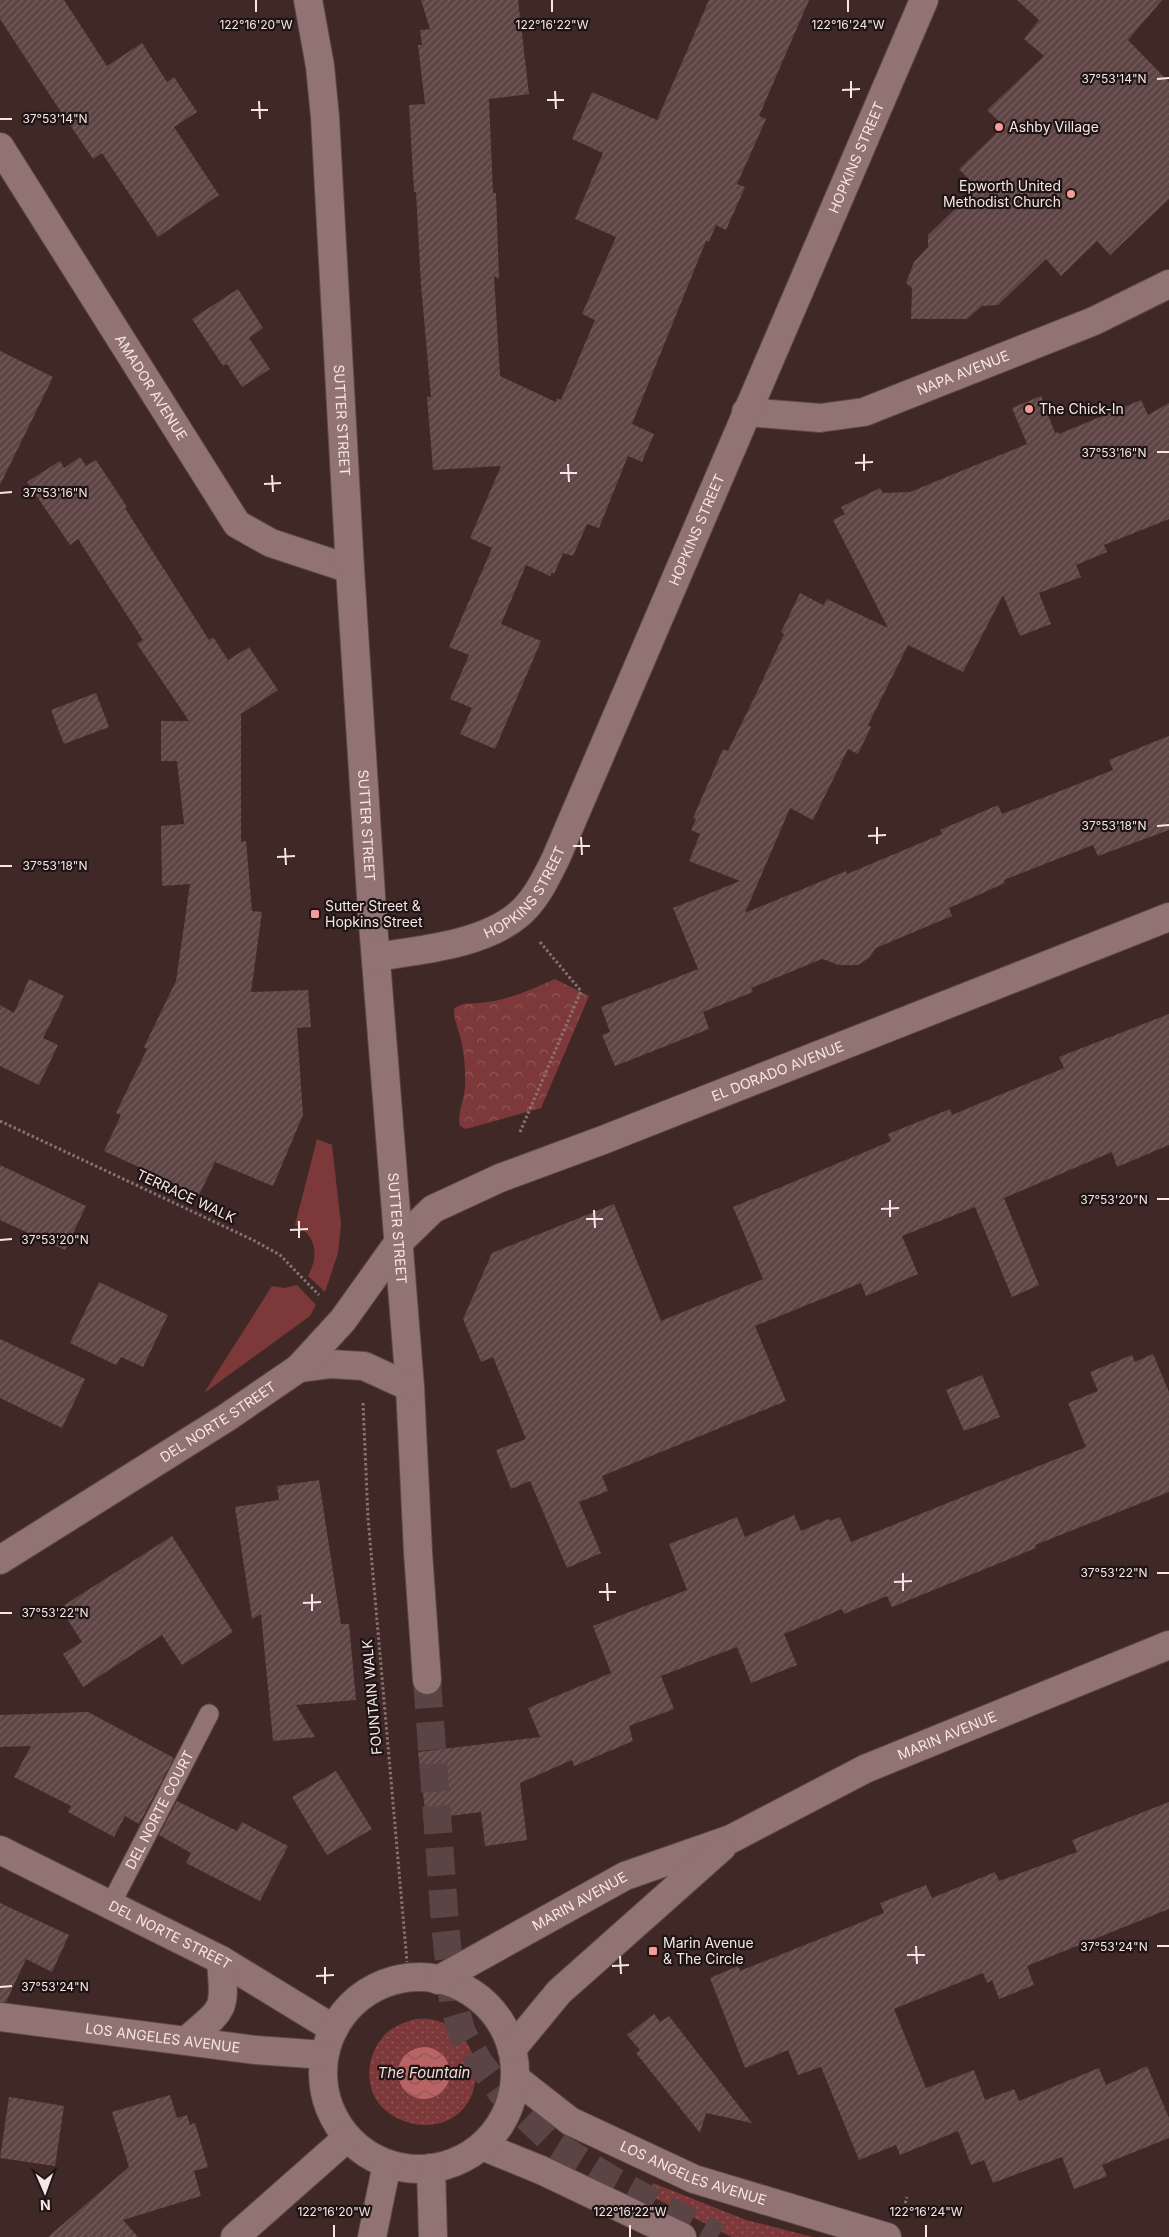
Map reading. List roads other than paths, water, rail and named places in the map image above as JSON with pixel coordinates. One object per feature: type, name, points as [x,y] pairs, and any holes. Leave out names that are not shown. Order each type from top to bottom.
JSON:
[{"type":"main road","name":"SUTTER STREET","points":[[308,0],[320,66],[325,117],[350,569],[376,957],[410,1387],[418,1552],[427,1680]]},
{"type":"main road","name":"HOPKINS STREET","points":[[376,957],[440,947],[481,936],[518,915],[540,890],[556,858],[924,0]]},
{"type":"main road","name":"AMADOR AVENUE","points":[[0,147],[237,524],[271,543],[350,569]]},
{"type":"main road","name":"NAPA AVENUE","points":[[746,412],[820,418],[864,412],[1094,321],[1169,284]]},
{"type":"main road","name":"EL DORADO AVENUE","points":[[398,1243],[433,1209],[500,1178],[622,1133],[1169,917]]},
{"type":"main road","name":"DEL NORTE STREET","points":[[0,1560],[226,1418],[299,1368],[343,1320],[398,1243]]},
{"type":"main road","points":[[299,1368],[330,1364],[364,1366],[410,1387]]},
{"type":"main road","name":"MARIN AVENUE","points":[[438,1980],[625,1876],[731,1839],[865,1769],[1169,1645]]},
{"type":"main road","name":"MARIN AVENUE","points":[[512,2049],[559,1992],[731,1839]]},
{"type":"main road","name":"DEL NORTE STREET","points":[[0,1850],[221,1960],[334,2029]]},
{"type":"main road","points":[[187,2040],[221,2008],[223,1999],[221,1960]]},
{"type":"main road","points":[[408,1978],[438,1980],[471,1993],[497,2017],[506,2032],[512,2049],[515,2078],[512,2097],[505,2115],[495,2132],[482,2146],[466,2157],[449,2164],[431,2168],[408,2168],[387,2164],[372,2157],[348,2138],[337,2124],[326,2099],[323,2072],[324,2055],[334,2029],[356,2000],[381,1986],[408,1978]]},
{"type":"main road","name":"LOS ANGELES AVENUE","points":[[0,2017],[256,2050],[324,2055]]},
{"type":"main road","name":"LOS ANGELES AVENUE","points":[[515,2078],[570,2121],[694,2179],[887,2237]]},
{"type":"main road","points":[[235,2237],[348,2138]]},
{"type":"main road","points":[[482,2146],[542,2170],[682,2237]]},
{"type":"main road","points":[[372,2237],[387,2164]]},
{"type":"main road","points":[[431,2168],[433,2237]]},
{"type":"lane","name":"DEL NORTE COURT","points":[[111,1904],[208,1714]]},
{"type":"water","name":"The Fountain","points":[[424,2047],[438,2051],[446,2059],[450,2073],[446,2087],[438,2095],[424,2099],[410,2095],[402,2087],[398,2073],[402,2059],[410,2051]]},
{"type":"tunnel","points":[[427,1680],[445,1924],[453,2001],[462,2033],[479,2062],[502,2093],[556,2145],[612,2180],[718,2237]]},
{"type":"place","name":"Ashby Village","points":[[999,127]]},
{"type":"place","name":"Epworth United Methodist Church","points":[[1071,194]]},
{"type":"place","name":"The Chick-In","points":[[1029,409]]},
{"type":"place","name":"Sutter Street & Hopkins Street","points":[[315,914]]},
{"type":"place","name":"Marin Avenue & The Circle","points":[[653,1951]]}]
